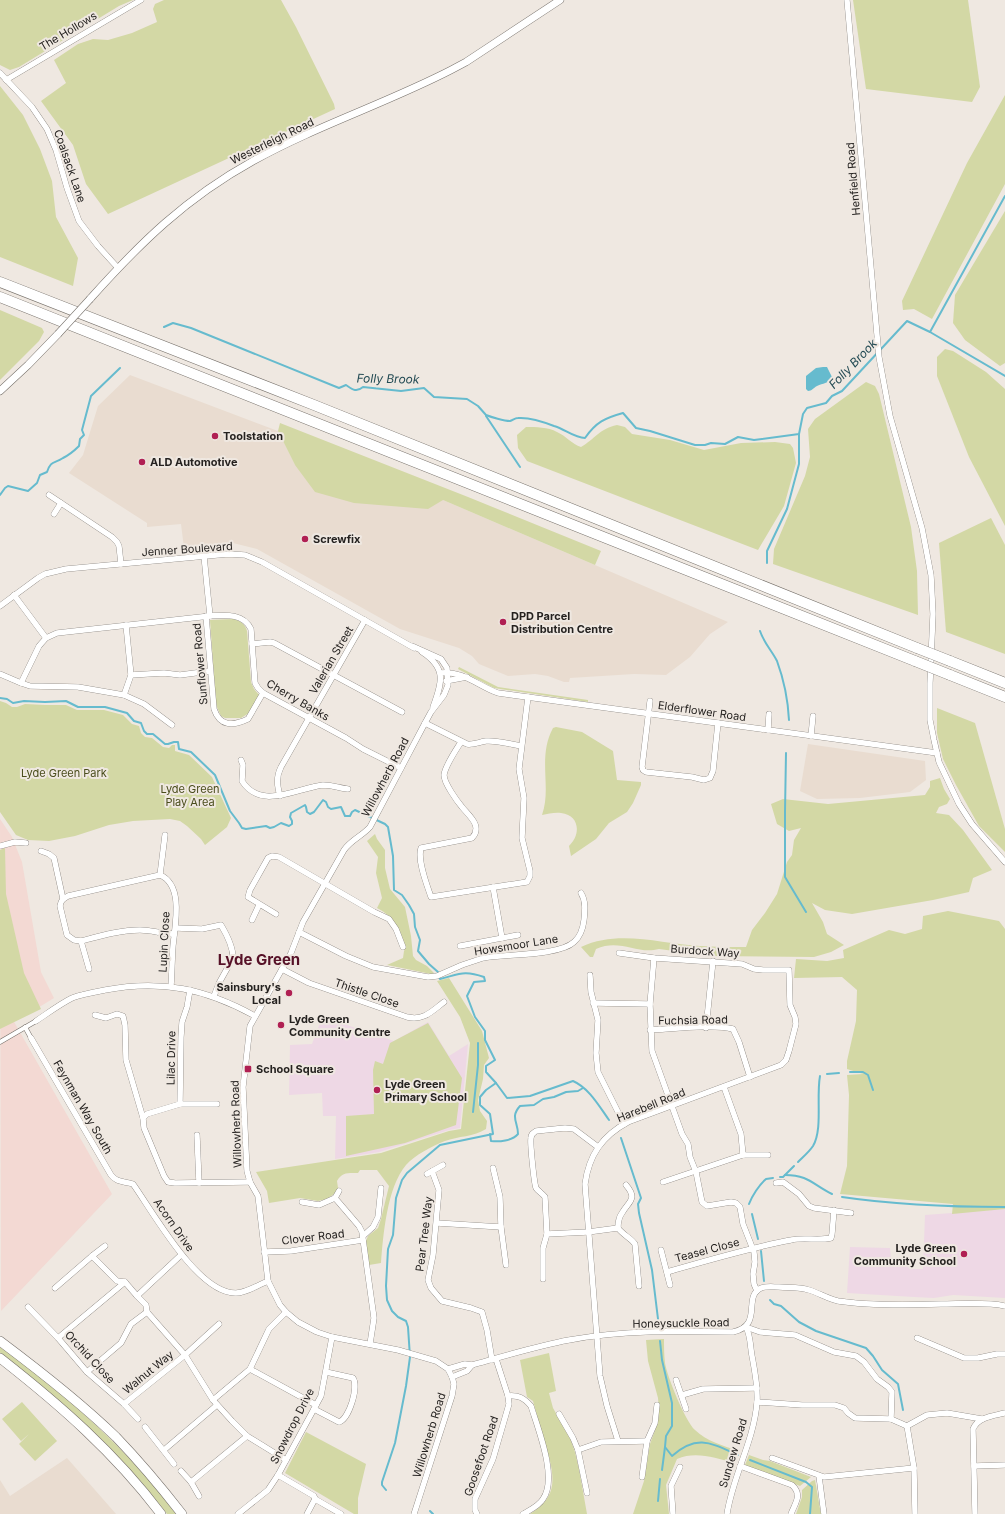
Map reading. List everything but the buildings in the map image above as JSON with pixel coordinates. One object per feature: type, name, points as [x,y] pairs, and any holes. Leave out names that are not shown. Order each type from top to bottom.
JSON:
[{"type":"highway","points":[[0,282],[328,411],[1005,683]]},
{"type":"highway","points":[[0,297],[1005,697]]},
{"type":"highway","points":[[0,1341],[37,1369],[115,1437],[148,1472],[182,1514]]},
{"type":"highway","points":[[0,1358],[45,1394],[94,1437],[139,1485],[161,1514]]},
{"type":"street","name":"The Hollows","points":[[6,80],[140,0]]},
{"type":"street","name":"Westerleigh Road","points":[[0,391],[58,334],[153,232],[191,201],[231,174],[276,149],[466,62],[560,0]]},
{"type":"street","name":"Henfield Road","points":[[847,0],[877,344],[890,416],[922,528],[931,575],[934,614],[930,683],[930,720],[937,753],[944,774],[959,804],[972,824],[1005,862]]},
{"type":"street","name":"Coalsack Lane","points":[[0,73],[32,107],[47,129],[56,150],[67,188],[79,221],[98,246],[118,268]]},
{"type":"street","points":[[49,495],[117,542],[121,564]]},
{"type":"street","points":[[54,514],[61,503]]},
{"type":"street","name":"Jenner Boulevard","points":[[0,606],[38,578],[54,571],[204,556],[228,554],[245,555],[262,562],[412,646],[430,658],[438,667],[441,682],[431,712]]},
{"type":"street","points":[[204,556],[208,616]]},
{"type":"street","points":[[14,595],[46,638],[39,646],[21,683]]},
{"type":"street","name":"Cherry Banks","points":[[46,638],[63,631],[208,616],[232,616],[241,618],[247,623],[251,630],[255,683],[263,693],[400,768]]},
{"type":"street","name":"Sunflower Road","points":[[208,616],[210,671],[214,709],[221,721],[226,723],[242,722],[248,719],[263,693]]},
{"type":"street","name":"Valerian Street","points":[[280,796],[277,782],[278,774],[364,620]]},
{"type":"street","points":[[124,695],[131,675],[126,625]]},
{"type":"street","points":[[252,644],[274,643],[402,712]]},
{"type":"street","name":"Jenner Boulevard","points":[[412,646],[440,657],[448,672],[449,681]]},
{"type":"street","points":[[131,675],[164,672],[180,675],[210,671]]},
{"type":"street","name":"Elderflower Road","points":[[440,673],[448,672],[468,677],[498,693],[937,753]]},
{"type":"street","points":[[0,674],[30,686],[99,690],[124,695],[144,704],[172,725]]},
{"type":"street","points":[[441,682],[468,677]]},
{"type":"street","name":"Willowherb Road","points":[[414,1514],[452,1396],[454,1384],[452,1377],[448,1369],[436,1361],[398,1350],[332,1337],[317,1332],[298,1322],[280,1305],[268,1281],[258,1196],[250,1182],[247,1171],[244,1087],[250,1026],[291,953],[299,932],[324,884],[349,844],[370,827],[431,712],[444,694],[449,681]]},
{"type":"street","points":[[461,742],[446,770],[445,779],[462,808],[476,824],[476,830],[472,838],[421,848],[421,863],[431,897],[527,882],[530,876],[522,838],[524,798],[519,769],[528,697]]},
{"type":"street","points":[[650,701],[642,767],[642,770],[646,772],[692,777],[704,780],[710,778],[713,771],[718,723]]},
{"type":"street","points":[[768,730],[769,714]]},
{"type":"street","points":[[811,736],[813,716]]},
{"type":"street","points":[[425,723],[461,742],[474,744],[485,741],[493,741],[521,746]]},
{"type":"street","points":[[241,760],[243,765],[242,781],[249,790],[256,794],[280,796],[325,785],[348,789]]},
{"type":"street","points":[[63,898],[160,875],[165,834]]},
{"type":"street","points":[[0,846],[15,842],[26,843]]},
{"type":"street","points":[[41,851],[54,858],[63,898],[60,906],[67,935],[74,940],[81,941],[124,931],[142,930],[164,934],[175,931],[202,929],[221,925],[226,934],[233,958],[219,983],[214,996]]},
{"type":"street","points":[[276,914],[248,897],[248,893],[268,858],[272,856],[279,857],[324,884],[389,919],[396,929],[404,947]]},
{"type":"street","name":"Lupin Close","points":[[160,875],[167,878],[173,888],[176,904],[171,986]]},
{"type":"street","points":[[493,887],[502,938]]},
{"type":"street","name":"Howsmoor Lane","points":[[299,932],[346,956],[373,967],[428,977],[439,975],[483,958],[545,952],[570,945],[580,934],[583,926],[585,906],[584,898],[581,893]]},
{"type":"street","points":[[252,920],[259,904]]},
{"type":"street","points":[[460,946],[518,935]]},
{"type":"street","points":[[81,941],[89,969]]},
{"type":"street","name":"Burdock Way","points":[[619,954],[742,964],[763,970],[788,970]]},
{"type":"street","points":[[654,958],[650,1004],[652,1051],[682,1134],[687,1141],[690,1158],[696,1172],[699,1191],[704,1205],[715,1206],[731,1202],[736,1203],[740,1207],[744,1224],[753,1248],[755,1262],[753,1274],[754,1284],[757,1291],[766,1287],[797,1288],[810,1290],[836,1301],[911,1305],[960,1304],[1005,1306]]},
{"type":"street","points":[[706,1028],[713,961]]},
{"type":"street","name":"Thistle Close","points":[[282,969],[309,984],[414,1019],[423,1017],[444,1002]]},
{"type":"street","name":"Harebell Road","points":[[618,1441],[602,1387],[588,1232],[585,1184],[587,1169],[598,1147],[613,1132],[624,1124],[781,1065],[786,1060],[796,1024],[796,1017],[790,1005],[788,970]]},
{"type":"street","points":[[590,975],[591,992],[598,1020],[596,1053],[598,1072],[624,1124]]},
{"type":"street","points":[[0,1042],[66,1002],[80,996],[127,987],[148,985],[171,986],[190,990],[214,996],[256,1016]]},
{"type":"street","name":"Lilac Drive","points":[[180,1104],[180,1037],[190,990]]},
{"type":"street","points":[[593,1003],[650,1004]]},
{"type":"street","points":[[96,1015],[106,1018],[117,1014],[123,1016],[125,1025],[126,1060],[143,1118],[144,1128],[164,1176],[168,1182],[250,1182]]},
{"type":"street","name":"Feynman Way South","points":[[25,1027],[111,1175],[121,1182],[133,1184]]},
{"type":"street","name":"Fuchsia Road","points":[[650,1030],[706,1028],[733,1029],[739,1042],[750,1077]]},
{"type":"street","points":[[724,1087],[741,1134],[743,1155]]},
{"type":"street","points":[[143,1118],[147,1114],[180,1104],[216,1104]]},
{"type":"street","points":[[543,1279],[543,1248],[547,1234],[545,1197],[536,1188],[530,1139],[532,1133],[536,1131],[565,1128],[574,1129],[598,1147]]},
{"type":"street","points":[[197,1135],[198,1183]]},
{"type":"street","points":[[664,1182],[743,1155],[768,1155]]},
{"type":"street","name":"Pear Tree Way","points":[[443,1165],[429,1172],[439,1190],[437,1223],[428,1280],[430,1288],[442,1301],[482,1312],[494,1359]]},
{"type":"street","points":[[493,1168],[500,1197],[501,1227],[506,1265]]},
{"type":"street","points":[[776,1183],[783,1182],[799,1194],[809,1206],[851,1213]]},
{"type":"street","name":"Acorn Drive","points":[[133,1184],[181,1255],[209,1281],[223,1290],[237,1293],[268,1281]]},
{"type":"street","points":[[626,1185],[632,1194],[631,1201],[618,1222],[618,1228],[622,1234],[632,1240],[635,1244],[639,1286]]},
{"type":"street","points":[[363,1238],[373,1227],[378,1217],[381,1188]]},
{"type":"street","points":[[302,1202],[319,1205],[335,1198],[339,1190]]},
{"type":"street","points":[[335,1198],[359,1226],[363,1238],[374,1318],[370,1344]]},
{"type":"street","name":"Teasel Close","points":[[667,1272],[753,1248],[805,1238],[824,1240],[831,1238],[834,1210]]},
{"type":"street","points":[[437,1223],[501,1227]]},
{"type":"street","points":[[547,1234],[588,1232],[618,1228]]},
{"type":"street","name":"Clover Road","points":[[264,1252],[291,1251],[363,1238]]},
{"type":"street","points":[[55,1288],[105,1246]]},
{"type":"street","name":"Teasel Close","points":[[661,1250],[670,1285]]},
{"type":"street","points":[[138,1296],[181,1255]]},
{"type":"street","points":[[92,1256],[117,1281],[124,1282],[146,1305],[147,1312],[185,1355],[215,1403],[247,1436],[286,1460]]},
{"type":"street","points":[[58,1338],[124,1282]]},
{"type":"street","name":"Honeysuckle Road","points":[[452,1377],[467,1371],[472,1366],[494,1359],[570,1340],[666,1331],[733,1332],[746,1327],[751,1318],[753,1298],[757,1291]]},
{"type":"street","name":"Orchid Close","points":[[28,1307],[58,1338],[87,1372],[124,1404],[138,1420]]},
{"type":"street","points":[[87,1372],[122,1343],[131,1324],[147,1312]]},
{"type":"street","points":[[164,1450],[250,1369],[269,1329],[286,1312]]},
{"type":"street","name":"Walnut Way","points":[[124,1404],[185,1355],[219,1324]]},
{"type":"street","points":[[746,1327],[760,1332],[795,1335],[834,1352],[849,1354],[860,1359],[867,1365],[876,1379],[888,1387],[892,1392],[891,1419]]},
{"type":"street","name":"Sundew Road","points":[[727,1514],[732,1488],[749,1441],[757,1402],[757,1388],[750,1338],[746,1327]]},
{"type":"street","name":"Snowdrop Drive","points":[[238,1514],[268,1490],[278,1475],[321,1396],[332,1337]]},
{"type":"street","points":[[917,1338],[964,1358],[978,1358],[1005,1354]]},
{"type":"street","name":"Goosefoot Road","points":[[477,1514],[475,1510],[476,1499],[493,1460],[509,1404],[508,1396],[494,1359]]},
{"type":"street","name":"Honeysuckle Road","points":[[448,1369],[465,1364],[472,1366]]},
{"type":"street","points":[[250,1369],[338,1422],[344,1419],[352,1404],[355,1384],[353,1378],[326,1372]]},
{"type":"street","points":[[676,1380],[686,1409]]},
{"type":"street","points":[[682,1395],[703,1390],[757,1388]]},
{"type":"street","points":[[508,1396],[516,1395],[524,1398],[531,1406],[548,1465],[548,1489],[543,1500],[523,1514]]},
{"type":"street","points":[[757,1402],[802,1405],[836,1405],[844,1408],[855,1418],[891,1419],[907,1426]]},
{"type":"street","points":[[642,1477],[647,1441],[655,1423],[657,1405]]},
{"type":"street","points":[[907,1426],[927,1415],[947,1413],[982,1419]]},
{"type":"street","points":[[975,1514],[973,1429],[975,1424],[982,1419],[1005,1413]]},
{"type":"street","points":[[559,1414],[578,1450],[587,1493]]},
{"type":"street","points":[[907,1426],[914,1468],[915,1514]]},
{"type":"street","points":[[145,1427],[174,1464]]},
{"type":"street","points":[[191,1482],[247,1436]]},
{"type":"street","points":[[578,1450],[601,1442],[647,1441]]},
{"type":"street","points":[[772,1458],[824,1477],[914,1468]]},
{"type":"street","points":[[974,1466],[1005,1465]]},
{"type":"street","points":[[740,1466],[792,1485],[797,1490],[798,1496],[791,1514]]},
{"type":"street","points":[[673,1514],[671,1486],[680,1467]]},
{"type":"street","points":[[181,1471],[191,1482],[198,1496]]},
{"type":"street","points":[[278,1475],[341,1514]]},
{"type":"street","points":[[819,1476],[824,1514]]},
{"type":"street","points":[[307,1514],[316,1499]]},
{"type":"shaded area","points":[[130,375],[278,431],[295,465],[443,500],[728,622],[710,634],[690,657],[666,675],[634,674],[570,678],[569,682],[535,674],[508,676],[479,664],[472,656],[459,648],[400,629],[257,549],[233,543],[184,548],[181,524],[147,527],[147,523],[69,473],[83,455],[98,406]]},
{"type":"shaded area","points":[[808,744],[925,761],[926,780],[910,792],[860,798],[817,799],[800,791]]},
{"type":"shaded area","points":[[0,819],[12,837],[22,862],[41,972],[54,998],[13,1020],[112,1194],[1,1311]]},
{"type":"shaded area","name":"Lyde Green Primary School","points":[[329,1019],[394,1041],[428,1022],[449,1056],[468,1044],[460,1128],[449,1130],[379,1152],[335,1159],[336,1116],[323,1116],[322,1093],[289,1095],[290,1045],[312,1044],[321,1020],[328,1023]]},
{"type":"shaded area","name":"Lyde Green Community School","points":[[1005,1209],[1005,1298],[953,1295],[934,1298],[847,1293],[850,1247],[890,1248],[891,1260],[913,1261],[914,1269],[923,1269],[925,1215]]},
{"type":"shaded area","points":[[67,1458],[116,1514],[0,1514],[0,1480],[10,1496]]},
{"type":"green space","points":[[0,0],[133,0],[119,6],[19,67],[10,70],[0,65]]},
{"type":"green space","points":[[164,0],[281,0],[296,27],[334,104],[335,109],[108,214],[86,184],[73,145],[41,101],[66,83],[54,60],[78,44],[93,39],[108,40],[132,33],[157,22],[153,9],[155,4]]},
{"type":"green space","points":[[853,0],[968,0],[980,87],[972,102],[866,89]]},
{"type":"green space","points":[[0,86],[23,115],[40,149],[52,181],[56,217],[78,258],[73,286],[0,257]]},
{"type":"green space","points":[[1005,95],[1005,184],[932,319],[914,309],[903,310],[902,301],[967,163]]},
{"type":"green space","points":[[1005,211],[1005,363],[1000,366],[965,340],[953,323],[955,295]]},
{"type":"green space","points":[[0,310],[42,328],[44,332],[39,341],[0,380]]},
{"type":"green space","points":[[945,349],[953,351],[986,372],[1005,389],[1005,526],[969,457],[937,376],[937,357]]},
{"type":"green space","points":[[866,382],[875,386],[879,394],[911,527],[917,571],[918,615],[773,564],[774,549],[805,476],[810,457],[808,429],[815,419]]},
{"type":"green space","points":[[280,423],[601,551],[595,565],[443,500],[428,509],[354,503],[315,492],[295,465],[278,431]]},
{"type":"green space","points":[[617,425],[625,427],[632,434],[670,440],[704,450],[741,443],[775,442],[790,444],[793,448],[796,463],[784,506],[758,550],[527,461],[518,448],[517,435],[526,427],[553,430],[581,447],[601,432]]},
{"type":"green space","points":[[991,518],[1005,545],[1005,654],[946,632],[939,543]]},
{"type":"green space","points":[[233,619],[242,623],[247,631],[251,682],[254,689],[260,696],[249,713],[241,718],[225,718],[221,716],[216,705],[210,620]]},
{"type":"green space","points":[[459,667],[498,687],[588,700],[588,702],[494,688],[458,669]]},
{"type":"green space","name":"Lyde Green Park","points":[[0,701],[12,707],[25,704],[66,705],[77,710],[104,710],[123,715],[132,724],[139,726],[141,733],[145,737],[152,738],[163,747],[169,748],[172,745],[175,745],[175,751],[189,755],[212,777],[231,818],[227,827],[205,845],[201,839],[187,826],[180,821],[170,819],[133,821],[109,825],[75,836],[49,841],[28,840],[16,835],[0,812]]},
{"type":"green space","points":[[937,708],[975,723],[1005,829],[1005,852],[979,826],[943,759],[937,733]]},
{"type":"green space","points":[[556,727],[582,732],[613,751],[617,780],[641,782],[633,803],[627,812],[609,823],[596,839],[571,856],[569,846],[573,842],[577,831],[575,821],[572,817],[561,813],[542,815],[546,794],[546,750],[548,739],[553,728]]},
{"type":"green space","points":[[940,778],[950,799],[947,804],[939,807],[936,813],[949,815],[963,830],[992,870],[973,878],[969,892],[933,900],[852,914],[825,910],[812,903],[823,922],[827,934],[844,945],[831,952],[814,957],[712,956],[659,949],[643,950],[613,945],[596,949],[593,957],[590,957],[581,947],[595,942],[625,938],[685,945],[746,947],[752,930],[777,894],[787,862],[792,855],[794,840],[801,828],[789,831],[777,824],[771,804],[783,799],[828,804],[925,795],[930,787],[930,781]]},
{"type":"green space","points":[[375,834],[385,850],[385,868],[390,889],[405,907],[411,936],[413,956],[416,960],[427,966],[436,975],[387,965],[403,958],[406,947],[395,924],[388,915],[377,908],[382,898],[376,873],[378,857],[367,841]]},
{"type":"green space","points":[[5,848],[6,894],[24,973],[41,1009],[0,1029],[0,850]]},
{"type":"green space","points":[[948,911],[999,921],[1005,929],[1005,1209],[952,1214],[953,1204],[840,1194],[847,1166],[849,1095],[847,1075],[863,1074],[847,1069],[847,1061],[856,1021],[857,990],[842,977],[794,978],[796,959],[827,961],[844,958],[843,950],[889,930],[905,934],[922,929],[923,916]]},
{"type":"green space","points":[[449,978],[482,1031],[489,1058],[484,1065],[483,1079],[478,1100],[480,1111],[487,1121],[486,1129],[476,1134],[450,1139],[440,1143],[419,1154],[406,1165],[394,1186],[390,1199],[383,1239],[381,1263],[369,1265],[366,1241],[368,1236],[378,1228],[389,1186],[377,1170],[360,1170],[358,1173],[348,1173],[341,1176],[337,1181],[338,1188],[334,1194],[327,1199],[318,1201],[300,1198],[269,1203],[267,1191],[256,1172],[381,1153],[449,1131],[461,1129],[470,1043],[460,1017],[437,981]]},
{"type":"green space","points":[[428,1023],[462,1078],[456,1125],[405,1143],[346,1156],[346,1116],[374,1114],[373,1070],[375,1061],[383,1064],[390,1043]]},
{"type":"green space","points":[[664,1339],[666,1369],[686,1418],[699,1434],[721,1445],[739,1451],[734,1463],[713,1457],[698,1455],[677,1459],[666,1485],[669,1514],[633,1514],[644,1481],[650,1444],[658,1422],[659,1410],[658,1398],[648,1361],[646,1340]]},
{"type":"green space","points":[[0,1347],[24,1364],[94,1424],[138,1468],[176,1514],[167,1514],[119,1457],[103,1441],[53,1396],[0,1353]]},
{"type":"green space","points":[[549,1353],[556,1391],[549,1393],[553,1408],[570,1438],[575,1452],[587,1514],[530,1514],[540,1507],[546,1500],[552,1484],[552,1476],[549,1457],[533,1401],[527,1397],[520,1360]]},
{"type":"green space","points":[[22,1402],[57,1441],[35,1461],[19,1444],[29,1434],[21,1441],[2,1419]]},
{"type":"green space","points":[[306,1432],[366,1464],[358,1498],[358,1514],[354,1514],[285,1473]]},
{"type":"green space","points":[[749,1455],[770,1461],[811,1477],[800,1486],[745,1465]]},
{"type":"green space","points":[[815,1480],[821,1514],[796,1514],[802,1497],[802,1490]]},
{"type":"water","points":[[827,367],[832,377],[827,382],[808,391],[806,389],[806,376],[816,368]]},
{"type":"waterway","name":"Folly Brook","points":[[164,327],[173,323],[191,328],[339,388],[346,385],[356,390],[363,387],[401,391],[424,388],[434,397],[467,399],[478,406],[486,415],[491,417],[507,421],[518,418],[537,420],[558,427],[581,438],[585,438],[601,421],[623,413],[636,428],[695,445],[705,445],[711,443],[725,444],[738,437],[754,440],[799,434],[803,414],[807,408],[826,403],[832,396],[842,391],[907,321],[930,332],[1005,196]]},
{"type":"waterway","name":"Folly Brook","points":[[930,332],[1005,376]]},
{"type":"waterway","name":"Folly Brook","points":[[0,495],[8,486],[28,491],[37,483],[40,475],[47,472],[51,464],[67,456],[79,446],[80,439],[84,435],[82,430],[91,396],[120,368]]},
{"type":"waterway","points":[[486,416],[520,467]]},
{"type":"waterway","points":[[767,563],[767,551],[787,509],[799,464],[799,434]]},
{"type":"waterway","points":[[760,631],[777,661],[785,690],[789,720]]},
{"type":"waterway","points":[[0,698],[7,699],[13,703],[24,701],[66,701],[78,707],[105,707],[127,713],[134,721],[141,723],[147,734],[153,734],[165,744],[178,742],[179,749],[191,752],[215,775],[230,811],[242,828],[246,829],[266,826],[270,828],[281,823],[289,826],[292,824],[290,817],[291,813],[305,805],[307,812],[310,814],[314,812],[323,800],[331,809],[341,807],[345,816],[350,816],[355,810],[385,824],[388,827],[393,856],[394,890],[402,895],[414,914],[415,927],[420,940],[418,951],[438,972],[440,979],[467,973],[484,977],[485,981],[474,982],[467,996],[475,1017],[485,1031],[485,1040],[495,1060],[486,1066],[486,1072],[496,1083],[486,1090],[480,1097],[480,1105],[490,1114],[493,1134],[440,1145],[407,1173],[402,1180],[396,1198],[393,1235],[388,1249],[386,1286],[387,1300],[392,1311],[398,1317],[406,1321],[408,1327],[410,1357],[395,1443],[382,1482],[382,1485],[386,1490]]},
{"type":"waterway","points":[[786,753],[785,877],[806,912]]},
{"type":"waterway","points":[[473,1112],[478,1065],[478,1043]]},
{"type":"waterway","points":[[850,1072],[863,1072],[868,1075],[873,1090]]},
{"type":"waterway","points":[[827,1074],[839,1073]]},
{"type":"waterway","points":[[798,1162],[813,1146],[816,1139],[819,1122],[820,1076]]},
{"type":"waterway","points":[[496,1083],[507,1098],[530,1096],[573,1081],[589,1093],[609,1120]]},
{"type":"waterway","points":[[490,1134],[491,1141],[509,1140],[518,1134],[515,1113],[520,1106],[534,1105],[543,1099],[554,1097],[566,1092],[578,1091],[583,1088]]},
{"type":"waterway","points":[[621,1138],[641,1198],[638,1204],[639,1213],[652,1270],[658,1319]]},
{"type":"waterway","points":[[780,1177],[783,1177],[794,1166]]},
{"type":"waterway","points":[[785,1175],[793,1175],[810,1181],[832,1194]]},
{"type":"waterway","points":[[749,1204],[763,1181],[773,1178]]},
{"type":"waterway","points":[[842,1197],[924,1205],[1005,1207]]},
{"type":"waterway","points":[[752,1214],[758,1239]]},
{"type":"waterway","points":[[761,1251],[764,1281]]},
{"type":"waterway","points":[[770,1300],[774,1304],[781,1306],[799,1322],[816,1331],[866,1348],[882,1370],[898,1384],[903,1410]]},
{"type":"waterway","points":[[660,1341],[662,1360],[672,1403],[672,1426],[666,1436],[665,1447],[672,1456],[689,1445],[704,1443],[712,1444],[738,1455]]},
{"type":"waterway","points":[[662,1470],[665,1447]]},
{"type":"waterway","points":[[750,1460],[806,1482],[812,1487],[810,1514]]},
{"type":"waterway","points":[[658,1501],[660,1479]]},
{"type":"waterway","points":[[430,1511],[433,1514]]},
{"type":"place","name":"Toolstation","points":[[215,436]]},
{"type":"place","name":"ALD Automotive","points":[[142,462]]},
{"type":"place","name":"Screwfix","points":[[305,539]]},
{"type":"place","name":"DPD Parcel Distribution Centre","points":[[503,622]]},
{"type":"place","name":"Sainsbury's Local","points":[[289,993]]},
{"type":"place","name":"Lyde Green Community Centre","points":[[281,1025]]},
{"type":"place","name":"School Square","points":[[248,1069]]},
{"type":"place","name":"Lyde Green Primary School","points":[[377,1090]]},
{"type":"place","name":"Lyde Green Community School","points":[[964,1254]]},
{"type":"district","name":"Lyde Green","points":[[259,960]]},
{"type":"park label","name":"Lyde Green Play Area","points":[[190,795]]}]
